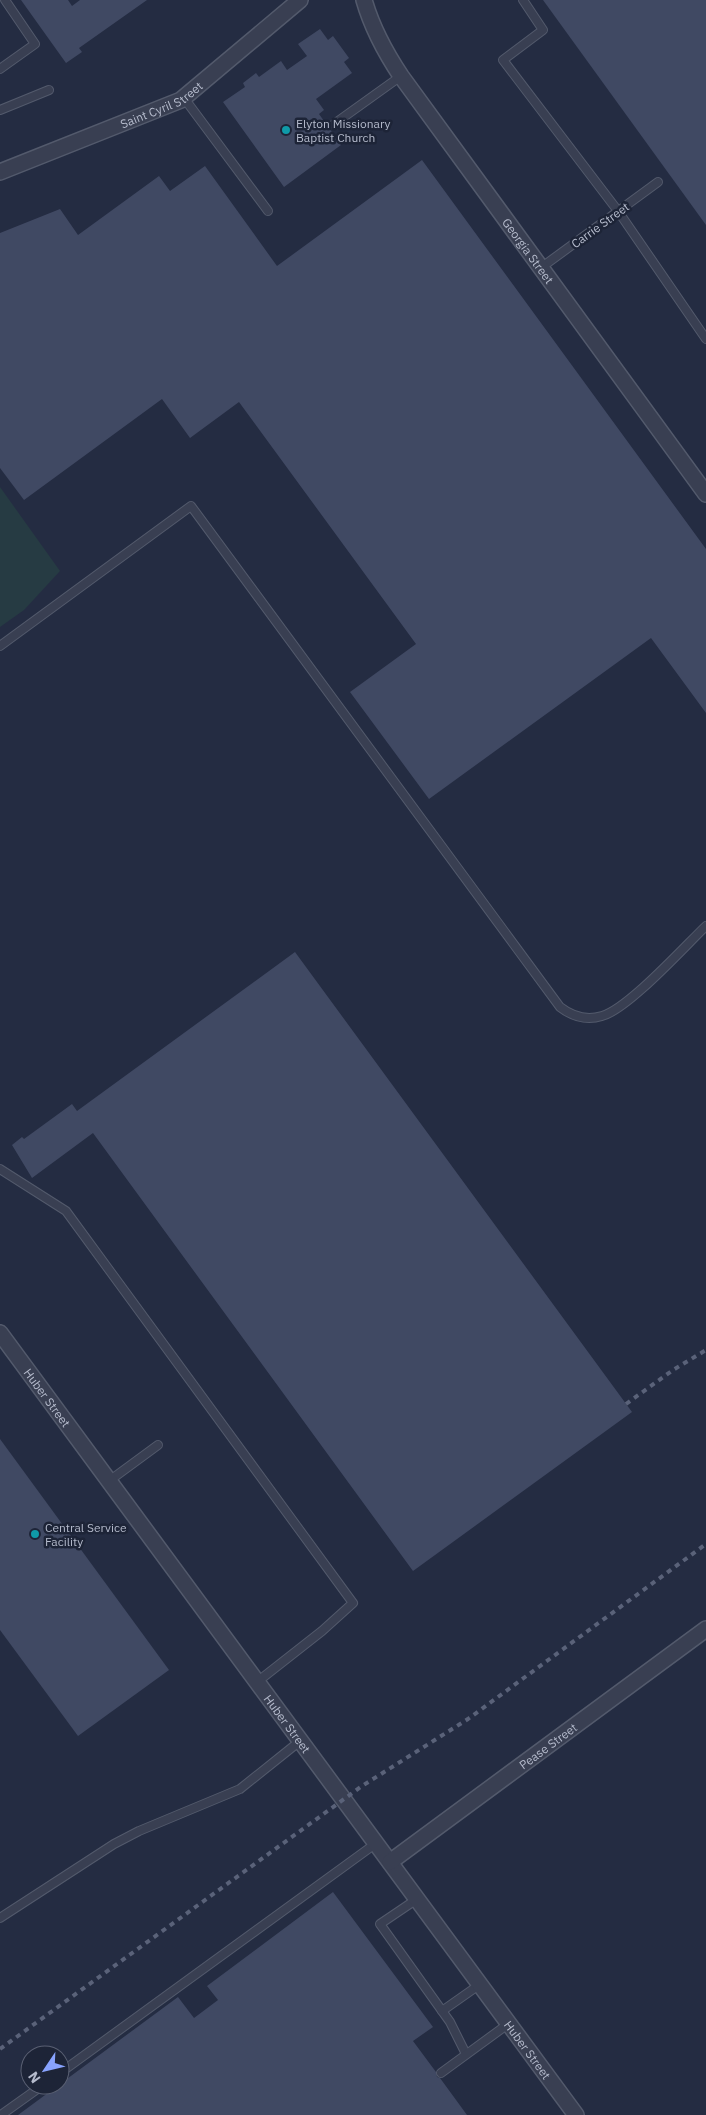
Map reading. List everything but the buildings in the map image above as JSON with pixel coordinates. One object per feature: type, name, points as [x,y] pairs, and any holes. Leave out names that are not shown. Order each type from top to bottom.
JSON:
[{"type":"street","name":"Saint Cyril Street","points":[[0,172],[184,98],[300,0]]},
{"type":"street","name":"Georgia Street","points":[[364,0],[370,23],[401,76],[706,494]]},
{"type":"street","name":"Huber Street","points":[[0,1333],[576,2115]]},
{"type":"street","name":"Pease Street","points":[[390,1862],[706,1629]]},
{"type":"lane","points":[[0,69],[35,44],[5,0]]},
{"type":"lane","points":[[523,0],[543,30],[504,60],[618,211],[706,339]]},
{"type":"lane","points":[[334,124],[401,76]]},
{"type":"lane","points":[[0,110],[49,90]]},
{"type":"lane","points":[[184,98],[268,211]]},
{"type":"lane","name":"Carrie Street","points":[[542,268],[658,182]]},
{"type":"lane","points":[[0,646],[191,506],[560,1007],[573,1017],[604,1016],[622,1006],[706,926]]},
{"type":"lane","points":[[0,1169],[66,1212],[353,1603],[322,1631],[257,1682]]},
{"type":"lane","points":[[109,1481],[158,1445]]},
{"type":"lane","points":[[0,1918],[114,1844],[139,1831],[240,1789],[300,1741]]},
{"type":"lane","points":[[70,2066],[375,1844]]},
{"type":"lane","points":[[417,1899],[380,1924],[450,2022],[466,2054]]},
{"type":"lane","points":[[442,2011],[479,1985]]},
{"type":"lane","points":[[441,2073],[508,2024]]},
{"type":"lane","points":[[1,2115],[29,2095]]},
{"type":"shaded area","points":[[0,487],[60,571],[24,610],[0,627]]},
{"type":"railway","points":[[626,1404],[673,1370],[706,1350]]},
{"type":"railway","points":[[0,2049],[362,1786],[468,1719],[706,1544]]},
{"type":"place","name":"Elyton Missionary Baptist Church","points":[[286,130]]},
{"type":"place","name":"Central Service Facility","points":[[35,1534]]}]
